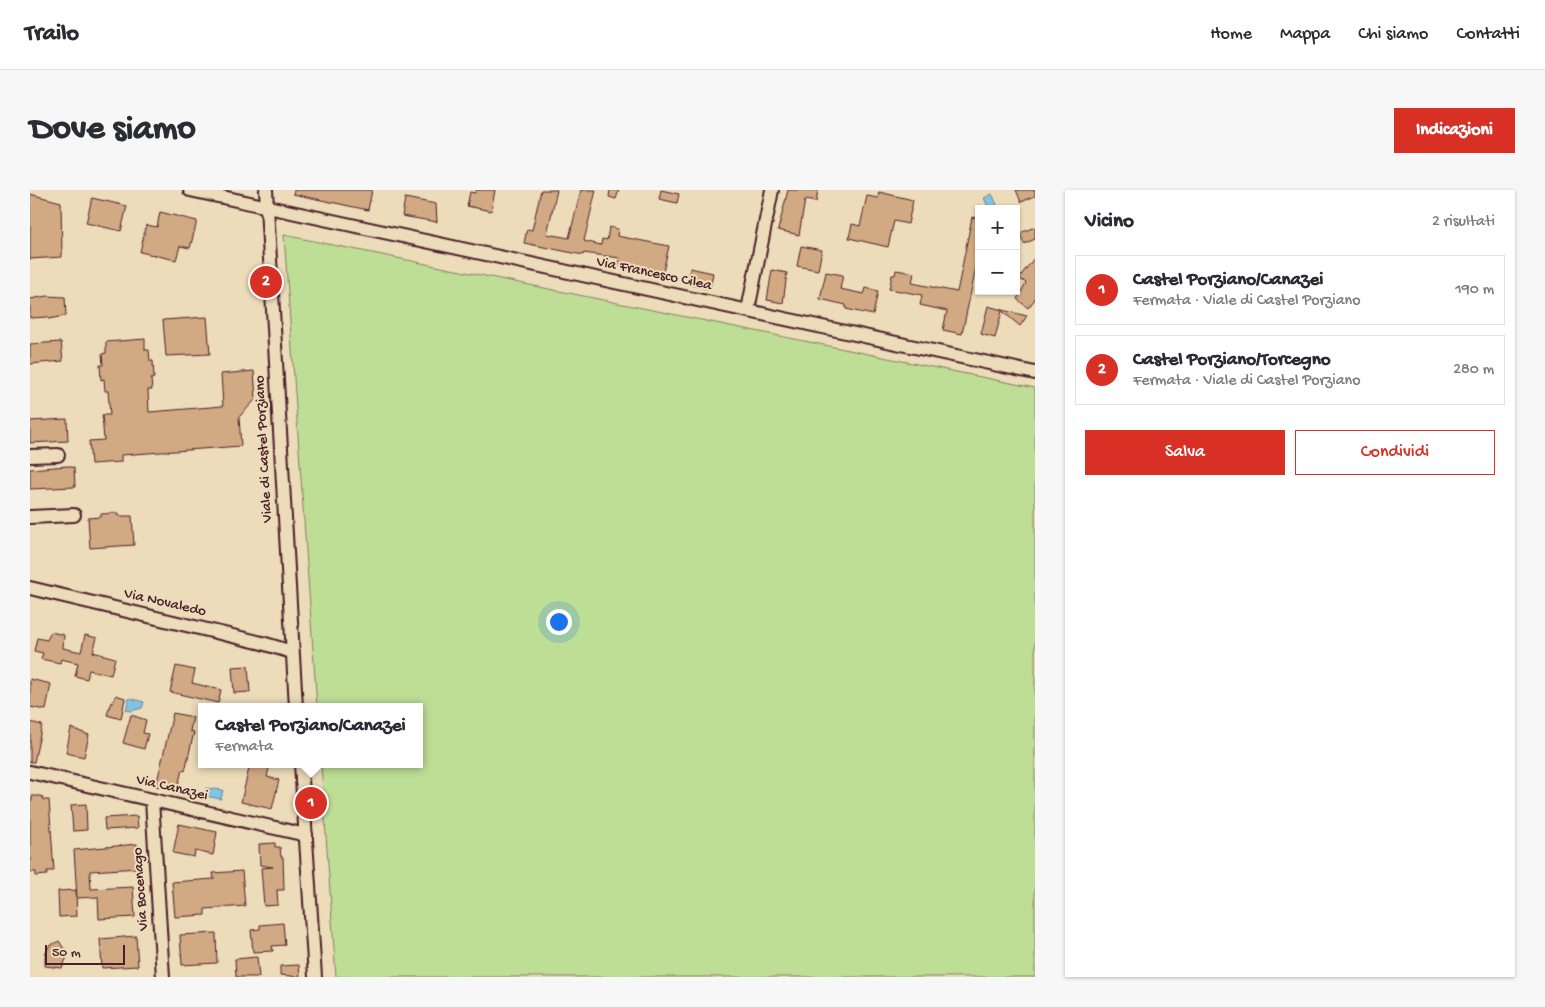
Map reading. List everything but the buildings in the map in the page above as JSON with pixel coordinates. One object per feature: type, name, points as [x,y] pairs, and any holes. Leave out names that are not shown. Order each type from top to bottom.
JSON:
[{"type":"street","name":"Via Francesco Cilea","points":[[190,190],[1035,373]]},
{"type":"street","name":"Viale di Castel Porziano","points":[[266,190],[296,703]]},
{"type":"street","points":[[748,310],[772,190]]},
{"type":"street","points":[[30,456],[58,455]]},
{"type":"street","points":[[30,517],[74,515]]},
{"type":"street","name":"Via Novaledo","points":[[30,588],[262,643],[292,652]]},
{"type":"street","points":[[300,768],[315,977]]},
{"type":"street","name":"Via Canazei","points":[[30,772],[306,836]]},
{"type":"street","name":"Via Bocenago","points":[[152,800],[163,977]]},
{"type":"green space","points":[[284,235],[1035,388],[1035,977],[336,977],[321,768],[423,768],[423,703],[317,703]]},
{"type":"water","points":[[992,194],[997,205],[987,205],[984,198]]},
{"type":"water","points":[[129,698],[144,702],[142,708],[131,711],[126,710]]},
{"type":"water","points":[[206,788],[223,790],[221,799],[205,796]]},
{"type":"place","name":"Castel Porziano/Torcegno","points":[[266,282]]},
{"type":"place","name":"Castel Porziano/Canazei","points":[[311,803]]}]
